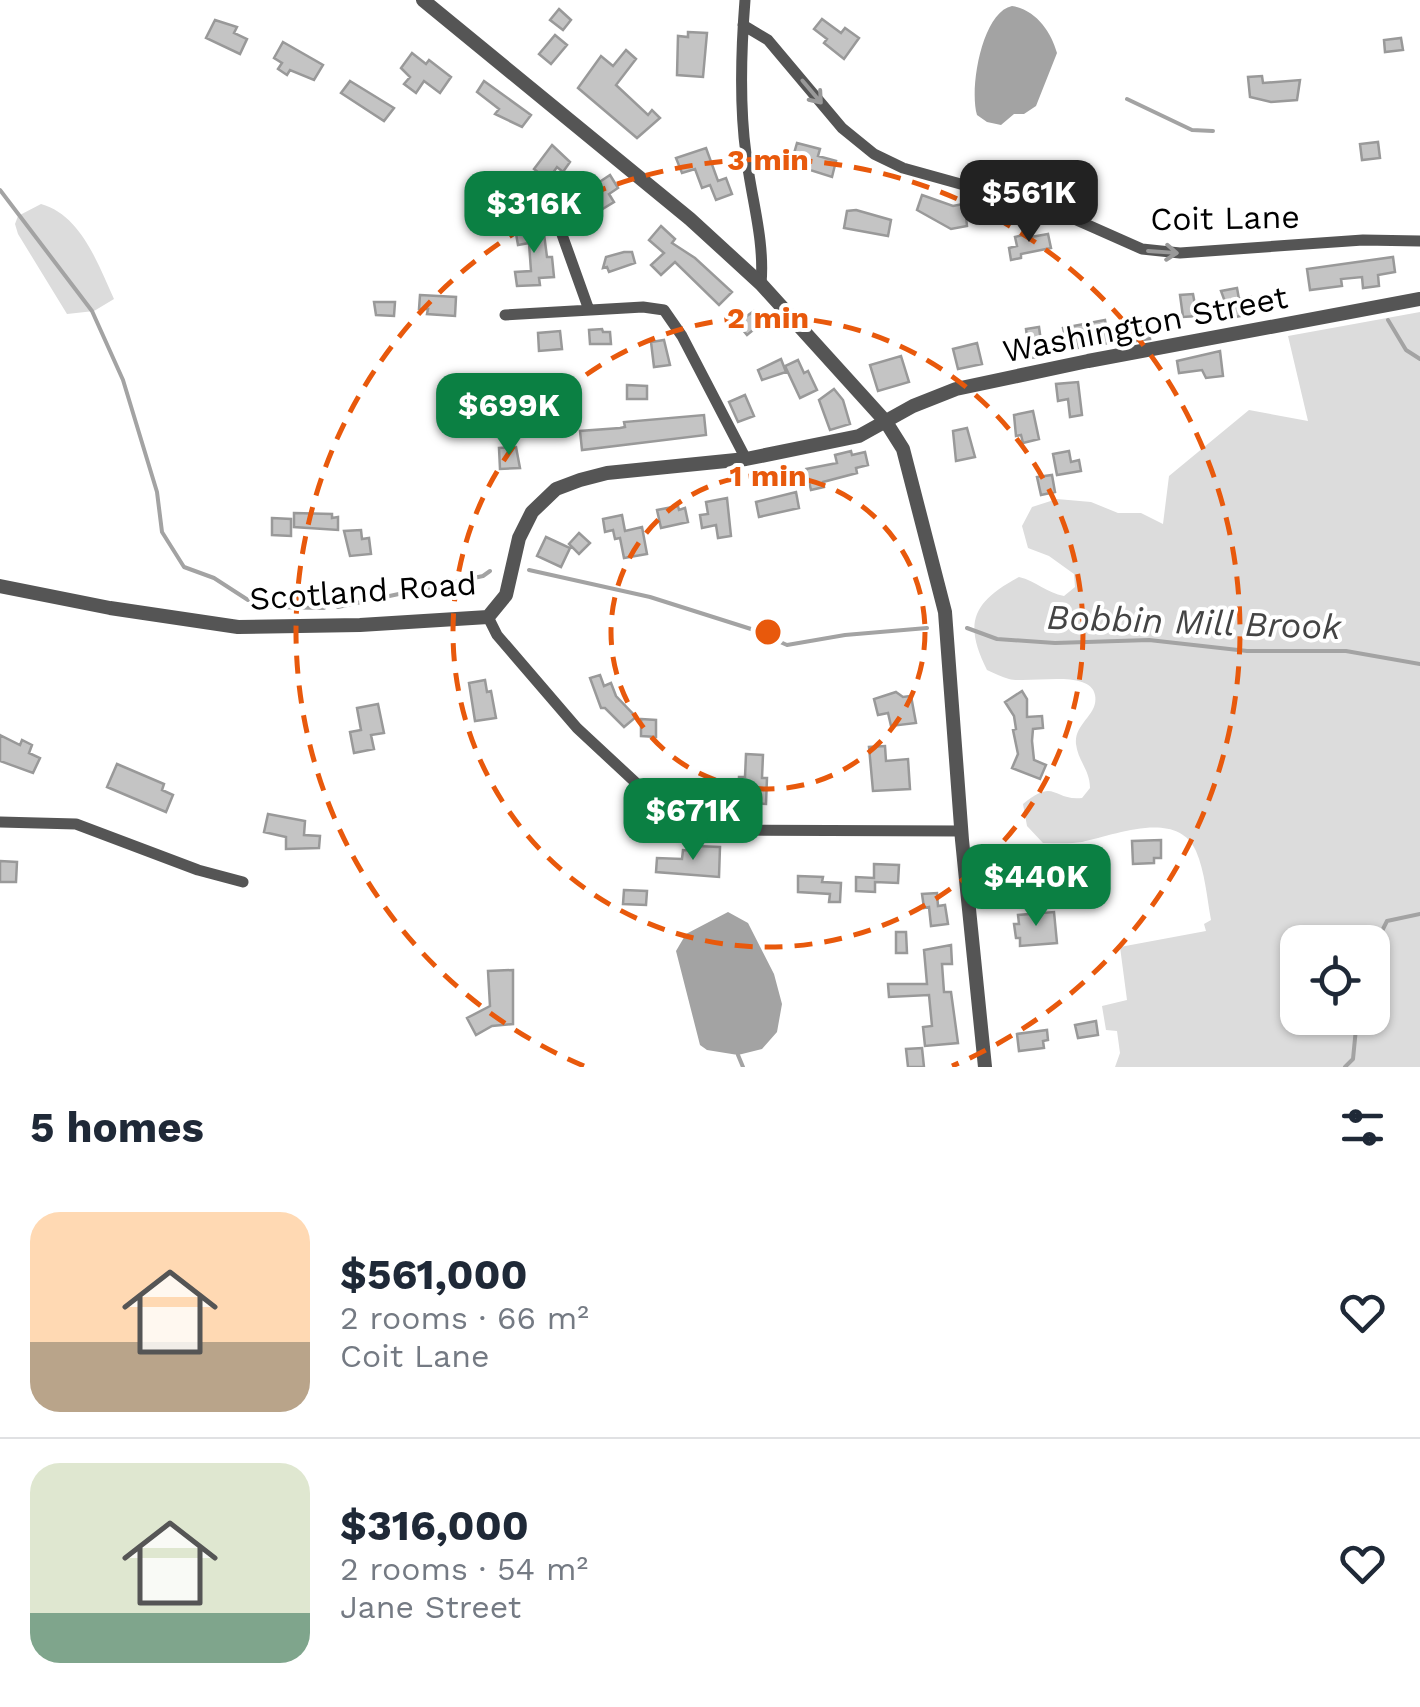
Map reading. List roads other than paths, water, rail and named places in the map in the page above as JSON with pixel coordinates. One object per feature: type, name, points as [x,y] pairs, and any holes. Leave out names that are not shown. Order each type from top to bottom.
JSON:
[{"type":"street","points":[[423,0],[690,219],[761,284],[886,422],[903,449],[945,612],[985,1067]]},
{"type":"street","points":[[745,0],[741,85],[745,152],[763,259],[761,284]]},
{"type":"street","name":"Coit Lane","points":[[743,25],[768,40],[842,128],[884,159],[1054,210],[1142,249],[1180,252],[1362,240],[1420,241]]},
{"type":"street","points":[[551,192],[560,230],[589,310]]},
{"type":"street","name":"Washington Street","points":[[886,422],[956,389],[1420,300]]},
{"type":"street","points":[[505,315],[648,307],[666,311],[746,459]]},
{"type":"street","name":"Scotland Road","points":[[0,586],[110,608],[238,627],[360,626],[488,616],[506,595],[520,538],[532,512],[556,489],[607,473],[746,459],[859,436],[886,422]]},
{"type":"street","points":[[488,616],[497,635],[577,728],[678,820],[713,830],[962,831]]},
{"type":"street","points":[[0,822],[76,824],[198,870],[243,882]]},
{"type":"waterway","points":[[1127,99],[1192,130],[1213,131]]},
{"type":"waterway","name":"Bobbin Mill Brook","points":[[0,190],[92,311],[123,380],[157,492],[162,532],[184,567],[214,578],[248,600]]},
{"type":"waterway","points":[[1388,320],[1406,350],[1420,359]]},
{"type":"waterway","name":"Bobbin Mill Brook","points":[[529,570],[650,597],[751,629],[787,645],[927,628]]},
{"type":"waterway","name":"Bobbin Mill Brook","points":[[338,607],[483,576],[490,571]]},
{"type":"waterway","name":"Bobbin Mill Brook","points":[[256,603],[324,608]]},
{"type":"waterway","name":"Bobbin Mill Brook","points":[[967,628],[997,639],[1055,643],[1149,640],[1247,651],[1346,651],[1420,664]]},
{"type":"waterway","points":[[1385,925],[1387,921],[1420,914]]},
{"type":"waterway","points":[[1345,1067],[1353,1059],[1355,1035]]},
{"type":"waterway","points":[[738,1055],[743,1067]]}]
